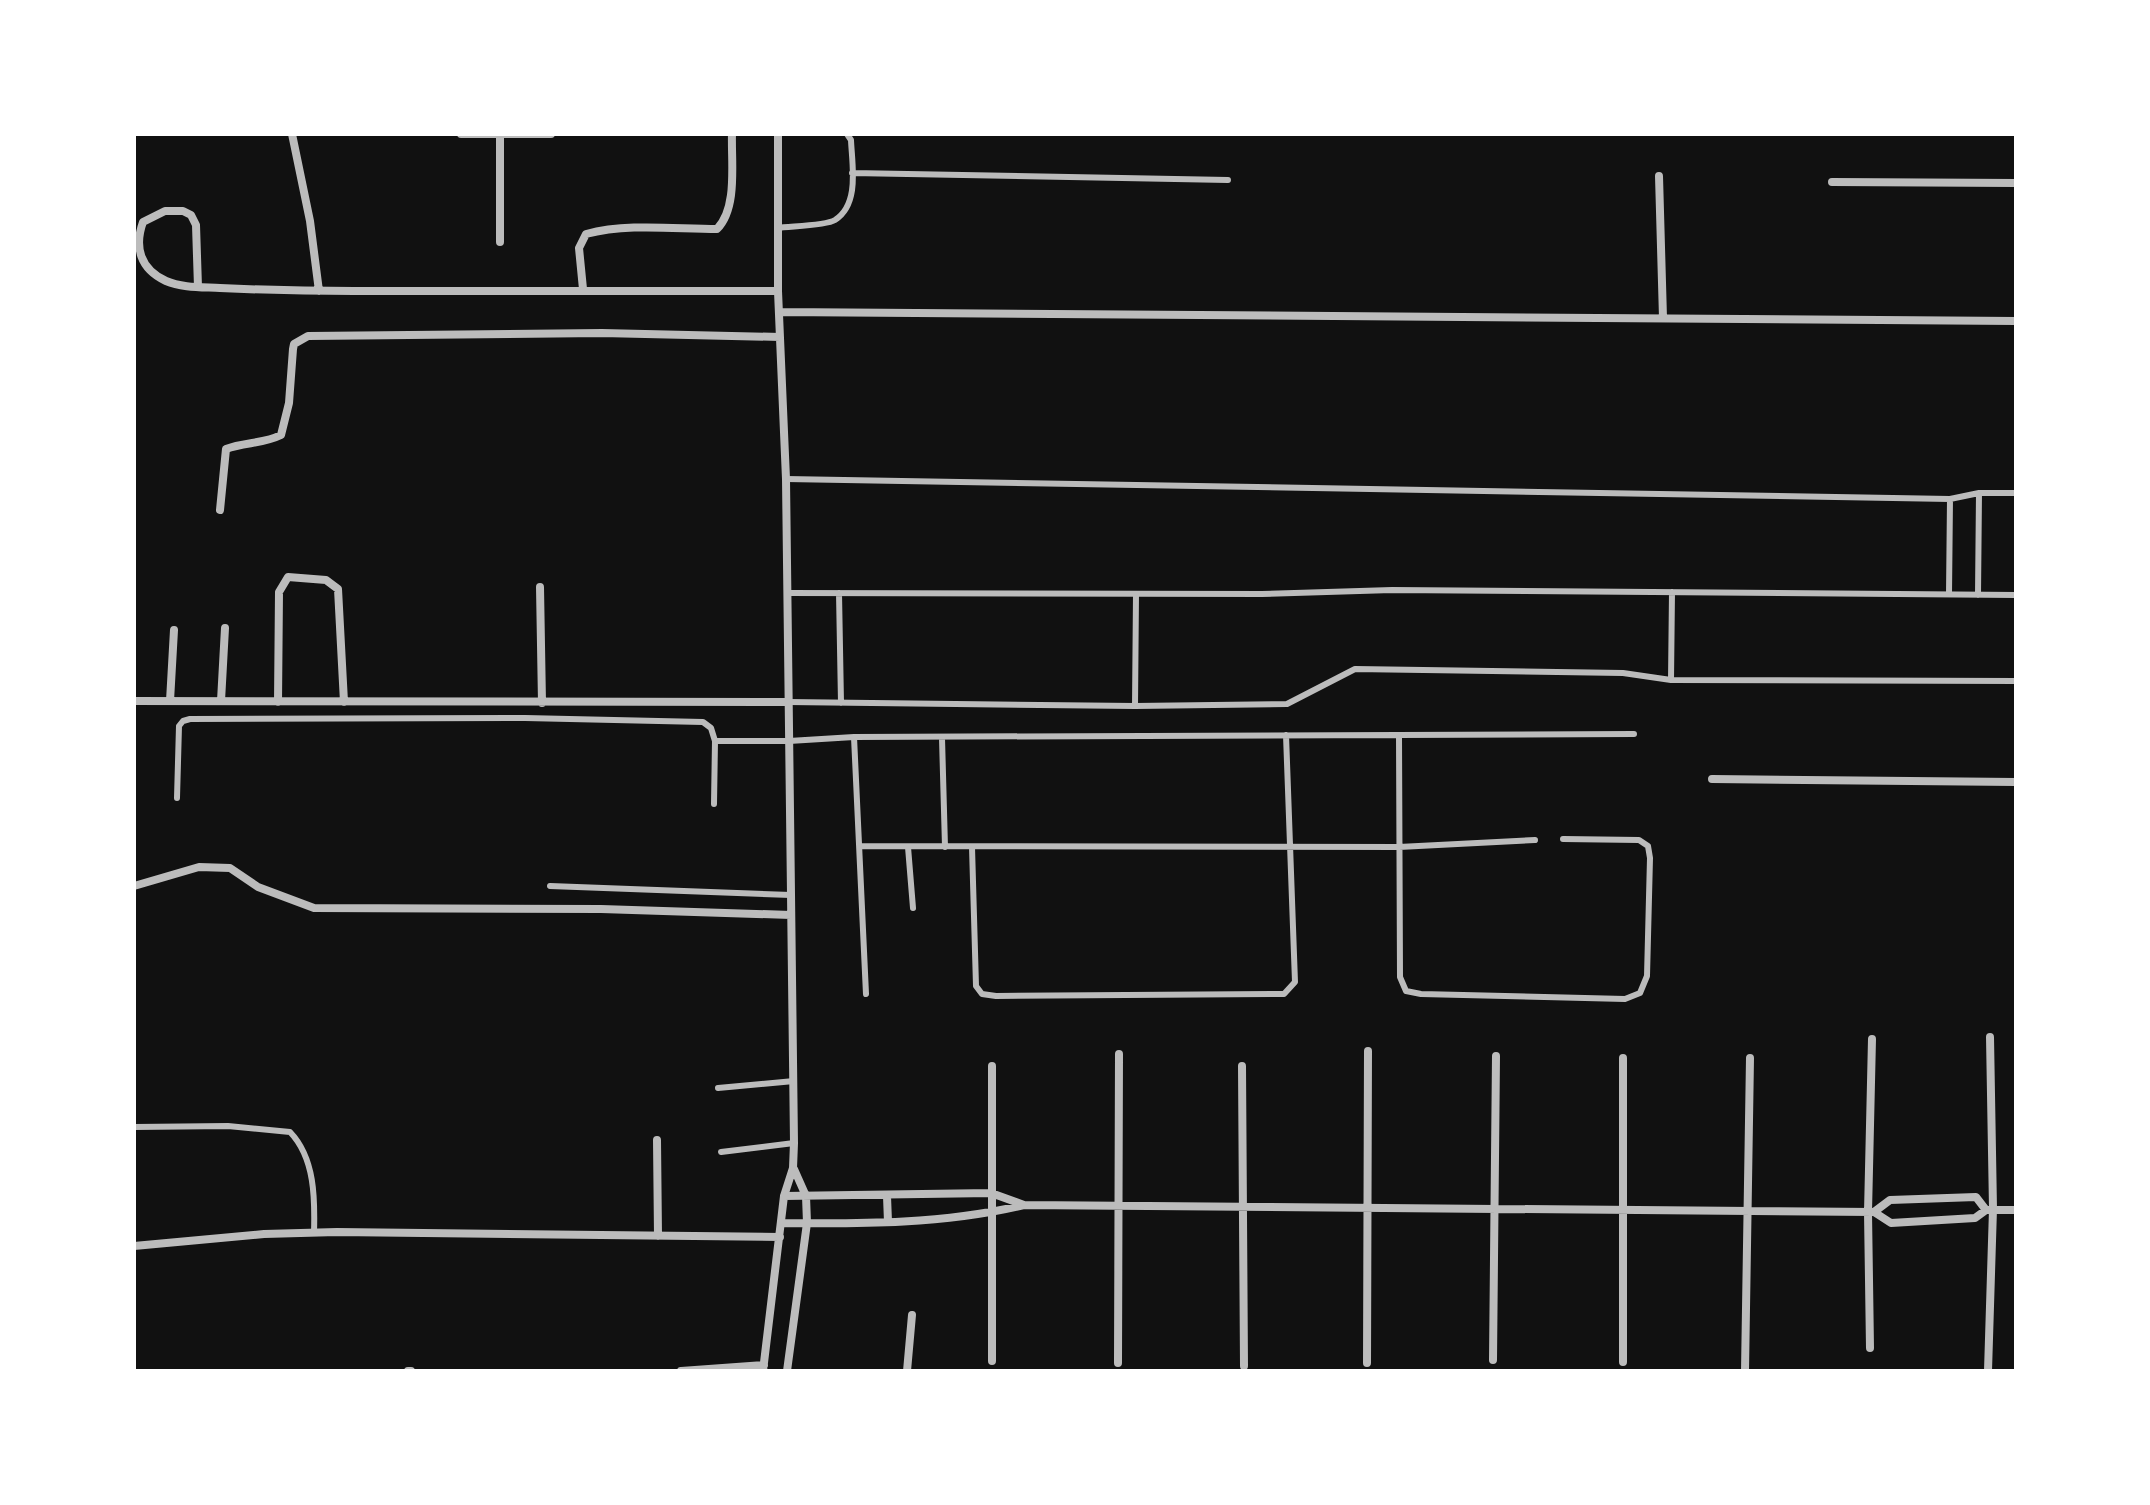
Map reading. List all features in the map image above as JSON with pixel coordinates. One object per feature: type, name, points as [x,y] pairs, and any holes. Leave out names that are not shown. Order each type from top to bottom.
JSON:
[{"type":"street","points":[[292,134],[310,221],[319,291]]},
{"type":"street","points":[[461,134],[551,134]]},
{"type":"street","points":[[583,289],[579,248],[586,234],[614,229],[717,229],[721,226],[730,198],[732,134]]},
{"type":"street","points":[[681,1371],[764,1368],[784,1196],[793,1168],[795,1081],[786,479],[778,291],[778,134]]},
{"type":"street","points":[[500,135],[500,242]]},
{"type":"street","points":[[1659,176],[1663,318]]},
{"type":"street","points":[[1832,182],[2016,183]]},
{"type":"street","points":[[198,287],[196,225],[191,215],[183,211],[165,211],[143,222],[138,254],[152,273],[168,282],[198,287],[319,291],[778,291]]},
{"type":"street","points":[[779,312],[2016,321]]},
{"type":"street","points":[[220,510],[226,449],[268,441],[281,435],[289,403],[294,344],[308,336],[602,333],[780,337]]},
{"type":"street","points":[[278,702],[279,592],[288,577],[326,580],[338,589],[344,702]]},
{"type":"street","points":[[540,587],[542,703]]},
{"type":"street","points":[[221,701],[225,628]]},
{"type":"street","points":[[170,701],[174,630]]},
{"type":"street","points":[[134,701],[788,702]]},
{"type":"street","points":[[1712,779],[2016,782]]},
{"type":"street","points":[[134,886],[199,867],[230,868],[258,887],[314,908],[601,909],[791,915]]},
{"type":"street","points":[[1988,1371],[1990,1037]]},
{"type":"street","points":[[1870,1348],[1872,1039]]},
{"type":"street","points":[[1367,1363],[1368,1051]]},
{"type":"street","points":[[1118,1363],[1119,1054]]},
{"type":"street","points":[[1493,1360],[1496,1056]]},
{"type":"street","points":[[1623,1058],[1623,1362]]},
{"type":"street","points":[[1745,1371],[1750,1058]]},
{"type":"street","points":[[992,1066],[992,1361]]},
{"type":"street","points":[[1242,1066],[1244,1366]]},
{"type":"street","points":[[657,1140],[658,1236]]},
{"type":"street","points":[[787,1371],[807,1223],[806,1196],[793,1168]]},
{"type":"street","points":[[784,1196],[991,1193],[1024,1205]]},
{"type":"street","points":[[887,1196],[888,1222]]},
{"type":"street","points":[[1871,1212],[1890,1200],[1976,1197],[1989,1210]]},
{"type":"street","points":[[781,1223],[888,1222],[991,1213],[1024,1205],[1871,1212],[1891,1223],[1975,1218],[1989,1210],[2016,1210]]},
{"type":"street","points":[[134,1246],[264,1234],[314,1233],[780,1237]]},
{"type":"street","points":[[907,1371],[912,1315]]},
{"type":"lane","points":[[777,228],[833,221],[847,208],[852,188],[851,140],[847,134]]},
{"type":"lane","points":[[852,173],[1228,180]]},
{"type":"lane","points":[[786,479],[1950,499],[1979,493],[2016,493]]},
{"type":"lane","points":[[1978,595],[1979,493]]},
{"type":"lane","points":[[1949,594],[1950,499]]},
{"type":"lane","points":[[787,593],[1136,594],[1392,590],[2016,595]]},
{"type":"lane","points":[[1671,680],[1672,592]]},
{"type":"lane","points":[[839,593],[841,703]]},
{"type":"lane","points":[[1135,706],[1136,594]]},
{"type":"lane","points":[[788,702],[1135,706],[1287,704],[1355,669],[1623,673],[1671,680],[2016,681]]},
{"type":"lane","points":[[177,798],[179,726],[190,719],[525,718],[703,722],[711,728],[715,741],[714,804]]},
{"type":"lane","points":[[715,741],[854,737],[1634,734]]},
{"type":"lane","points":[[972,847],[976,986],[982,994],[1284,994],[1295,982],[1286,735]]},
{"type":"lane","points":[[1399,736],[1400,977],[1406,991],[1421,994],[1625,999],[1640,993],[1647,976],[1648,846],[1639,840],[1563,839]]},
{"type":"lane","points":[[854,737],[866,994]]},
{"type":"lane","points":[[942,738],[945,847]]},
{"type":"lane","points":[[860,846],[1399,847],[1535,840]]},
{"type":"lane","points":[[908,847],[913,908]]},
{"type":"lane","points":[[550,886],[791,895]]},
{"type":"lane","points":[[718,1088],[795,1081]]},
{"type":"lane","points":[[134,1127],[228,1126],[290,1132],[302,1145],[310,1175],[315,1198],[314,1233]]},
{"type":"lane","points":[[721,1152],[794,1143]]}]
